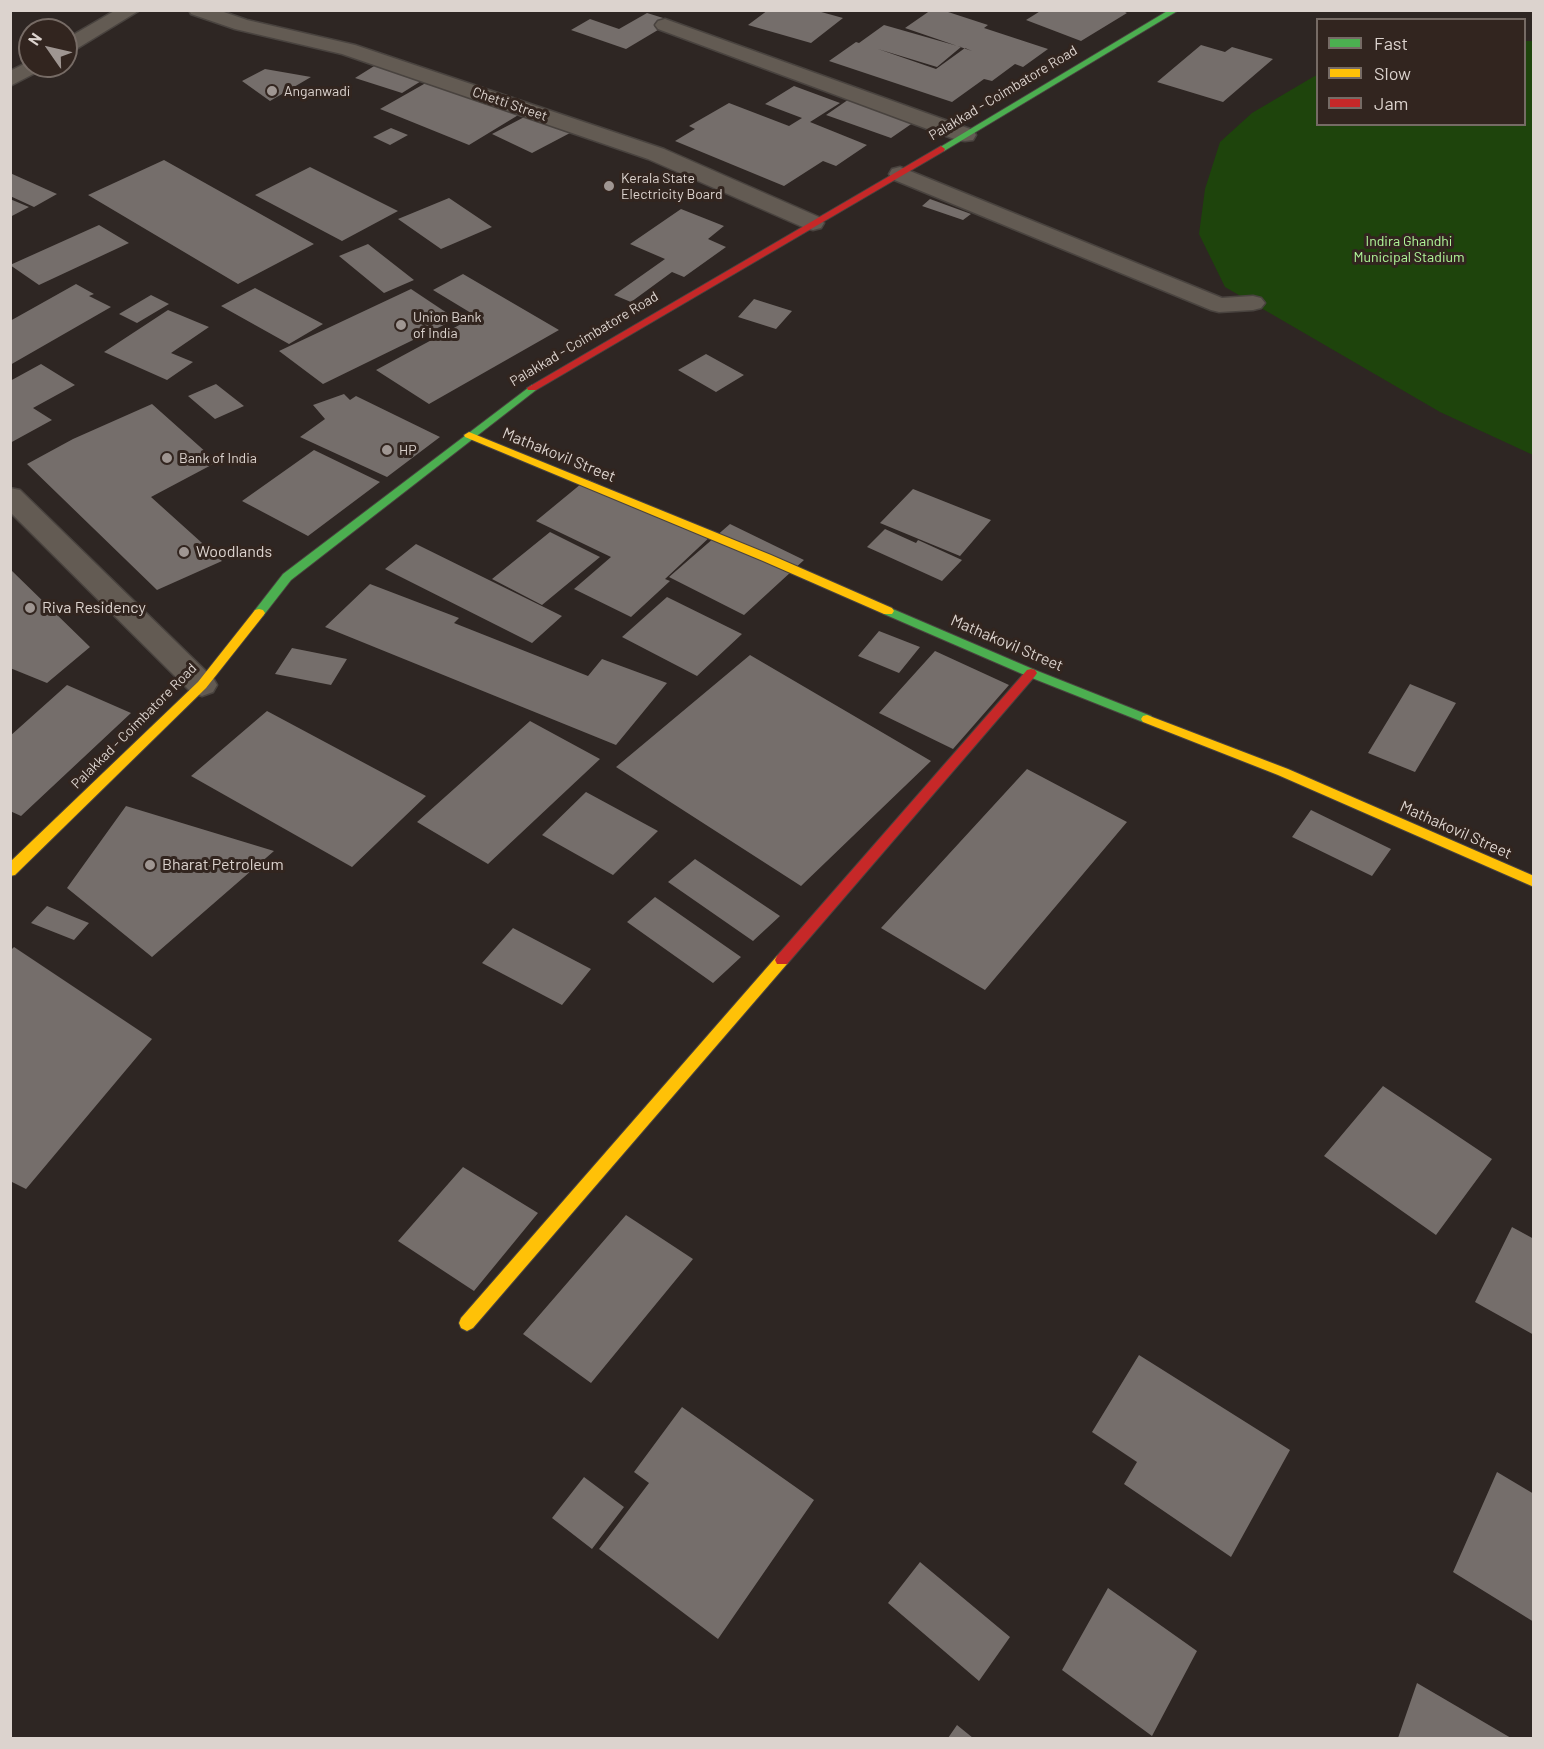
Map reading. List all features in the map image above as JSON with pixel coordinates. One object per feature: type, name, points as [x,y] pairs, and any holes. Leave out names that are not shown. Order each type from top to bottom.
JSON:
[{"type":"main road","name":"Palakkad - Coimbatore Road","points":[[10,870],[202,685],[287,577],[522,394],[900,174],[1175,10]]},
{"type":"main road","name":"Mathakovil Street","points":[[469,435],[767,558],[1031,673],[1283,772],[1533,882]]},
{"type":"main road","points":[[467,1323],[1031,673]]},
{"type":"street","points":[[78,40],[131,10]]},
{"type":"street","name":"Chetti Street","points":[[198,10],[242,25],[348,50],[656,154],[813,224]]},
{"type":"street","points":[[665,25],[965,135]]},
{"type":"street","points":[[900,174],[1220,305],[1253,303]]},
{"type":"street","points":[[10,496],[202,685]]},
{"type":"green space","name":"Indira Ghandhi Municipal Stadium","points":[[1526,41],[1533,41],[1533,455],[1440,412],[1225,287],[1199,234],[1205,189],[1220,142],[1252,113],[1316,76],[1316,126],[1526,126]]},
{"type":"building","points":[[768,10],[814,10],[843,18],[811,43],[748,25]]},
{"type":"building","points":[[931,10],[942,10],[988,25],[984,28],[1048,49],[1023,67],[1015,64],[992,81],[984,79],[952,102],[829,61],[884,25],[957,46],[905,28]],"holes":[[[961,47],[964,48],[936,69],[878,49],[937,67]]]},
{"type":"building","points":[[1042,10],[1121,10],[1127,13],[1081,41],[1026,20]]},
{"type":"building","points":[[647,13],[673,21],[626,49],[571,30],[590,19],[619,29]]},
{"type":"building","points":[[1201,45],[1225,52],[1232,47],[1273,59],[1223,102],[1157,82]]},
{"type":"building","points":[[379,63],[426,78],[402,93],[355,78]]},
{"type":"building","name":"Anganwadi","points":[[265,69],[311,77],[270,101],[242,81]]},
{"type":"building","points":[[431,80],[520,114],[469,145],[380,109]]},
{"type":"building","points":[[794,86],[840,103],[810,122],[867,145],[836,166],[823,161],[784,186],[675,141],[695,129],[689,126],[729,103],[789,126],[802,118],[765,104]]},
{"type":"building","points":[[855,95],[920,118],[891,138],[826,115]]},
{"type":"building","points":[[530,114],[570,133],[532,153],[492,134]]},
{"type":"building","points":[[391,128],[408,135],[390,145],[373,137]]},
{"type":"building","points":[[164,160],[314,244],[238,284],[88,195]]},
{"type":"building","points":[[310,167],[398,211],[342,241],[255,195]]},
{"type":"building","points":[[10,173],[57,194],[34,207],[10,196]]},
{"type":"building","points":[[449,198],[492,227],[441,249],[398,219]]},
{"type":"building","points":[[10,199],[29,207],[10,217]]},
{"type":"building","points":[[930,199],[971,214],[963,220],[922,206]]},
{"type":"building","points":[[681,209],[724,226],[708,239],[726,247],[684,277],[672,272],[631,302],[614,295],[665,259],[630,244]]},
{"type":"building","points":[[99,225],[129,243],[39,285],[10,265]]},
{"type":"building","points":[[368,244],[414,280],[384,293],[339,256]]},
{"type":"building","points":[[463,274],[559,330],[429,404],[376,370],[476,316],[433,290]]},
{"type":"building","points":[[76,284],[94,294],[89,296],[111,307],[10,365],[10,321]]},
{"type":"building","points":[[255,288],[323,324],[289,344],[221,306]]},
{"type":"building","points":[[411,289],[456,319],[323,384],[279,351]]},
{"type":"building","points":[[151,295],[169,304],[137,323],[119,314]]},
{"type":"building","points":[[754,299],[792,311],[776,329],[738,317]]},
{"type":"building","points":[[168,310],[209,327],[171,353],[193,362],[167,380],[104,352]]},
{"type":"building","points":[[706,354],[744,375],[716,392],[678,370]]},
{"type":"building","points":[[41,364],[75,385],[33,408],[52,420],[10,443],[10,381]]},
{"type":"building","points":[[216,384],[244,406],[215,419],[188,396]]},
{"type":"building","points":[[344,394],[350,400],[356,396],[440,437],[387,477],[300,437],[325,419],[313,405]]},
{"type":"building","points":[[152,404],[217,462],[151,497],[222,561],[157,590],[27,464],[73,439]]},
{"type":"building","points":[[314,450],[380,482],[308,536],[242,501]]},
{"type":"building","points":[[587,479],[712,535],[665,579],[670,581],[631,617],[574,589],[611,557],[536,521]]},
{"type":"building","points":[[913,489],[991,520],[960,556],[880,523]]},
{"type":"building","points":[[730,524],[804,560],[744,615],[669,577]]},
{"type":"building","points":[[885,529],[916,543],[918,540],[962,560],[942,581],[867,547]]},
{"type":"building","points":[[550,532],[600,557],[542,605],[492,579]]},
{"type":"building","points":[[416,544],[562,616],[532,643],[385,569]]},
{"type":"building","name":"Riva Residency","points":[[10,569],[90,647],[47,683],[10,668]]},
{"type":"building","points":[[370,584],[459,618],[454,623],[588,676],[602,659],[667,683],[616,745],[325,627]]},
{"type":"building","points":[[667,597],[742,634],[697,676],[622,637]]},
{"type":"building","points":[[879,631],[920,647],[899,673],[858,656]]},
{"type":"building","points":[[292,648],[347,659],[331,685],[275,674]]},
{"type":"building","points":[[935,651],[1009,685],[953,749],[879,713]]},
{"type":"building","points":[[750,655],[931,761],[801,886],[616,767]]},
{"type":"building","points":[[1410,684],[1456,703],[1415,772],[1368,753]]},
{"type":"building","points":[[67,685],[131,713],[21,816],[10,811],[10,736]]},
{"type":"building","points":[[267,711],[426,796],[352,867],[191,776]]},
{"type":"building","points":[[530,721],[600,759],[488,864],[417,822]]},
{"type":"building","points":[[1027,769],[1127,822],[985,990],[881,928]]},
{"type":"building","points":[[586,792],[658,831],[613,875],[542,835]]},
{"type":"building","points":[[126,806],[274,851],[152,957],[67,888]]},
{"type":"building","points":[[1311,810],[1391,849],[1372,876],[1292,837]]},
{"type":"building","points":[[695,859],[780,916],[753,941],[668,882]]},
{"type":"building","points":[[655,897],[741,957],[713,983],[627,922]]},
{"type":"building","points":[[47,906],[89,923],[74,940],[31,923]]},
{"type":"building","points":[[513,928],[591,969],[562,1005],[482,963]]},
{"type":"building","points":[[14,947],[152,1039],[26,1189],[10,1181],[10,951]]},
{"type":"building","points":[[1383,1086],[1492,1159],[1436,1235],[1324,1156]]},
{"type":"building","points":[[463,1167],[538,1213],[474,1291],[398,1241]]},
{"type":"building","points":[[626,1215],[693,1259],[591,1383],[523,1334]]},
{"type":"building","points":[[1512,1227],[1534,1239],[1534,1335],[1475,1302]]},
{"type":"building","points":[[1139,1355],[1290,1450],[1231,1557],[1124,1484],[1137,1462],[1092,1432]]},
{"type":"building","points":[[682,1407],[814,1500],[718,1639],[599,1549],[649,1483],[634,1472]]},
{"type":"building","points":[[1497,1472],[1534,1494],[1534,1622],[1453,1572]]},
{"type":"building","points":[[584,1477],[624,1507],[592,1549],[552,1518]]},
{"type":"building","points":[[920,1562],[1010,1637],[979,1681],[888,1603]]},
{"type":"building","points":[[1108,1588],[1197,1651],[1152,1736],[1062,1670]]},
{"type":"building","points":[[1417,1683],[1511,1738],[1398,1738]]},
{"type":"building","points":[[957,1725],[973,1738],[948,1738]]},
{"type":"traffic: fast","points":[[941,149],[1175,10]]},
{"type":"traffic: fast","points":[[259,613],[287,577],[532,388]]},
{"type":"traffic: fast","points":[[888,611],[1031,673],[1147,719]]},
{"type":"traffic: slow","points":[[469,435],[767,558],[888,611]]},
{"type":"traffic: slow","points":[[10,871],[202,685],[259,613]]},
{"type":"traffic: slow","points":[[1147,719],[1283,772],[1534,882]]},
{"type":"traffic: slow","points":[[467,1323],[782,960]]},
{"type":"traffic: jam","points":[[532,388],[941,149]]},
{"type":"traffic: jam","points":[[782,960],[1031,673]]},
{"type":"place","name":"Anganwadi","points":[[272,91]]},
{"type":"place","name":"Kerala State Electricity Board","points":[[609,186]]},
{"type":"place","name":"Union Bank of India","points":[[401,325]]},
{"type":"place","name":"HP","points":[[387,450]]},
{"type":"place","name":"Bank of India","points":[[167,458]]},
{"type":"place","name":"Woodlands","points":[[184,552]]},
{"type":"place","name":"Riva Residency","points":[[30,608]]},
{"type":"place","name":"Bharat Petroleum","points":[[150,865]]}]
